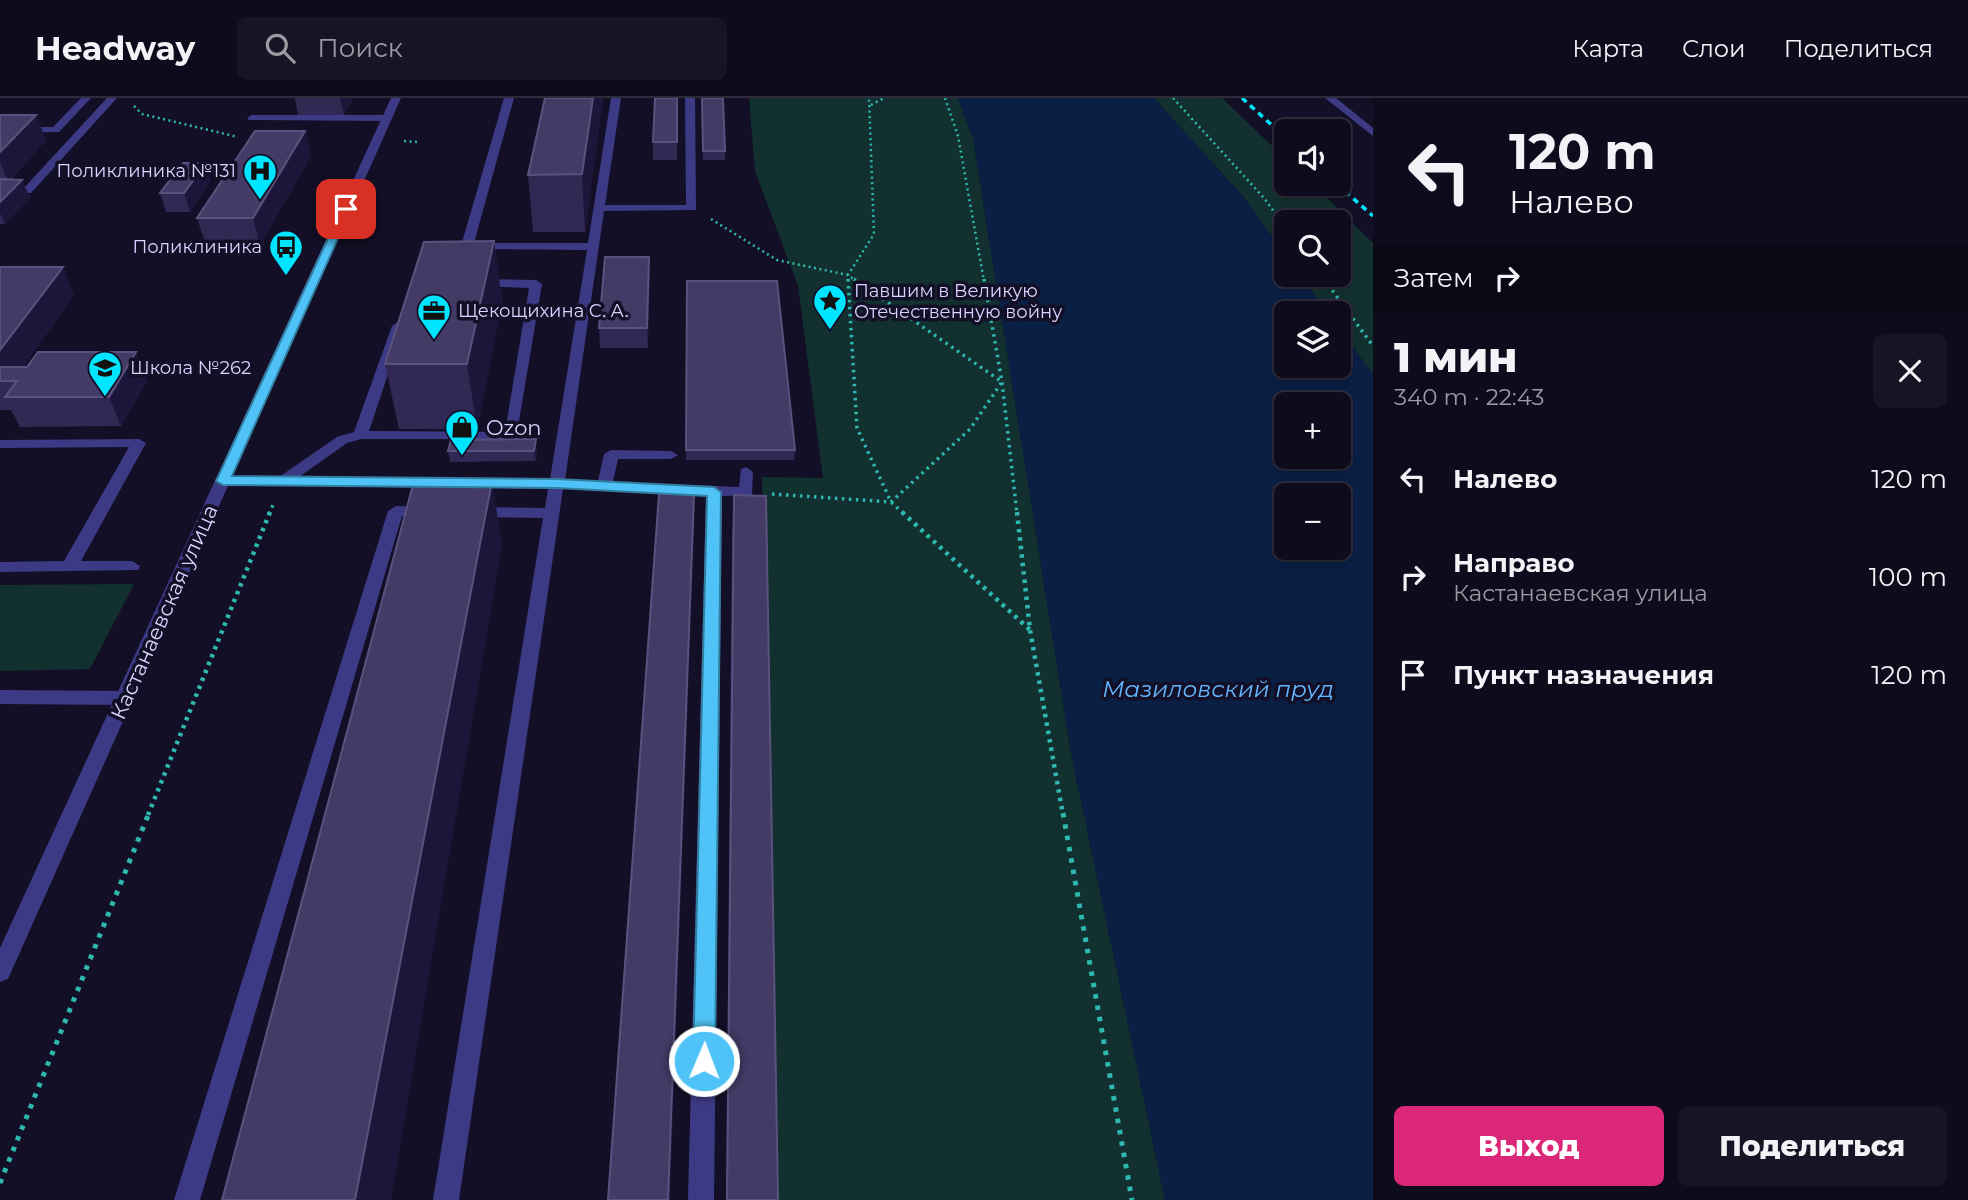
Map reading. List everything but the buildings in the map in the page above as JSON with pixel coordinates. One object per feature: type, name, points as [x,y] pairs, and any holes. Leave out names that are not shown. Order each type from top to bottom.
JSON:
[{"type":"street","points":[[0,130],[56,130],[86,98]]},
{"type":"street","points":[[0,191],[27,191],[112,98]]},
{"type":"street","name":"Кастанаевская улица","points":[[0,972],[396,98]]},
{"type":"street","points":[[509,98],[467,246],[593,247]]},
{"type":"street","points":[[446,1200],[616,98]]},
{"type":"street","points":[[599,208],[692,208],[690,98]]},
{"type":"street","points":[[1330,98],[1373,133]]},
{"type":"street","points":[[252,118],[387,118]]},
{"type":"street","points":[[282,482],[342,440],[360,435],[511,436],[536,284],[454,283]]},
{"type":"street","points":[[360,435],[405,308]]},
{"type":"street","points":[[0,444],[139,443],[69,567]]},
{"type":"street","points":[[606,486],[611,454],[671,455]]},
{"type":"street","points":[[223,481],[557,484],[747,492],[746,472]]},
{"type":"street","points":[[702,1200],[714,492]]},
{"type":"street","points":[[187,1200],[396,512],[552,513]]},
{"type":"street","points":[[0,567],[132,566]]},
{"type":"street","points":[[0,698],[125,698]]},
{"type":"path","points":[[869,98],[872,105],[874,234],[848,275],[857,428],[891,502],[1030,630]]},
{"type":"path","points":[[872,105],[884,98]]},
{"type":"path","points":[[945,98],[958,136],[1002,382],[1030,630],[1132,1200]]},
{"type":"path","points":[[1173,98],[1274,212]]},
{"type":"path","points":[[692,208],[777,260],[848,275],[1002,382]]},
{"type":"path","points":[[1330,287],[1373,345]]},
{"type":"path","points":[[747,492],[891,502],[970,429],[1002,382]]},
{"type":"path","points":[[0,1182],[282,482]]},
{"type":"green space","points":[[749,98],[958,98],[973,138],[1071,753],[1165,1200],[773,1200],[762,477],[823,478],[798,286],[755,171]]},
{"type":"green space","points":[[1154,98],[1222,98],[1274,148],[1274,196],[1325,196],[1339,210],[1274,210],[1274,239],[1246,200]]},
{"type":"green space","points":[[1351,221],[1373,243],[1373,375],[1351,345],[1351,301],[1319,301],[1309,287],[1351,287]]},
{"type":"green space","points":[[134,584],[90,669],[0,671],[0,585]]},
{"type":"water","name":"Мазиловский пруд","points":[[958,98],[1154,98],[1246,200],[1274,239],[1274,287],[1309,287],[1319,301],[1274,301],[1274,378],[1351,378],[1351,345],[1373,375],[1373,1200],[1165,1200],[1071,753],[973,138]]},
{"type":"railway","points":[[1242,98],[1274,127]]},
{"type":"railway","points":[[1350,196],[1373,216]]},
{"type":"place","name":"Поликлиника №131","points":[[260,201]]},
{"type":"place","name":"Поликлиника","points":[[286,277]]},
{"type":"place","name":"Павшим в Великую Отечественную войну","points":[[830,331]]},
{"type":"place","name":"Щекощихина С. А.","points":[[434,341]]},
{"type":"place","name":"Школа №262","points":[[105,398]]},
{"type":"place","name":"Ozon","points":[[462,457]]},
{"type":"route","points":[[346,209],[223,481],[557,484],[714,492],[704,1061]]}]
